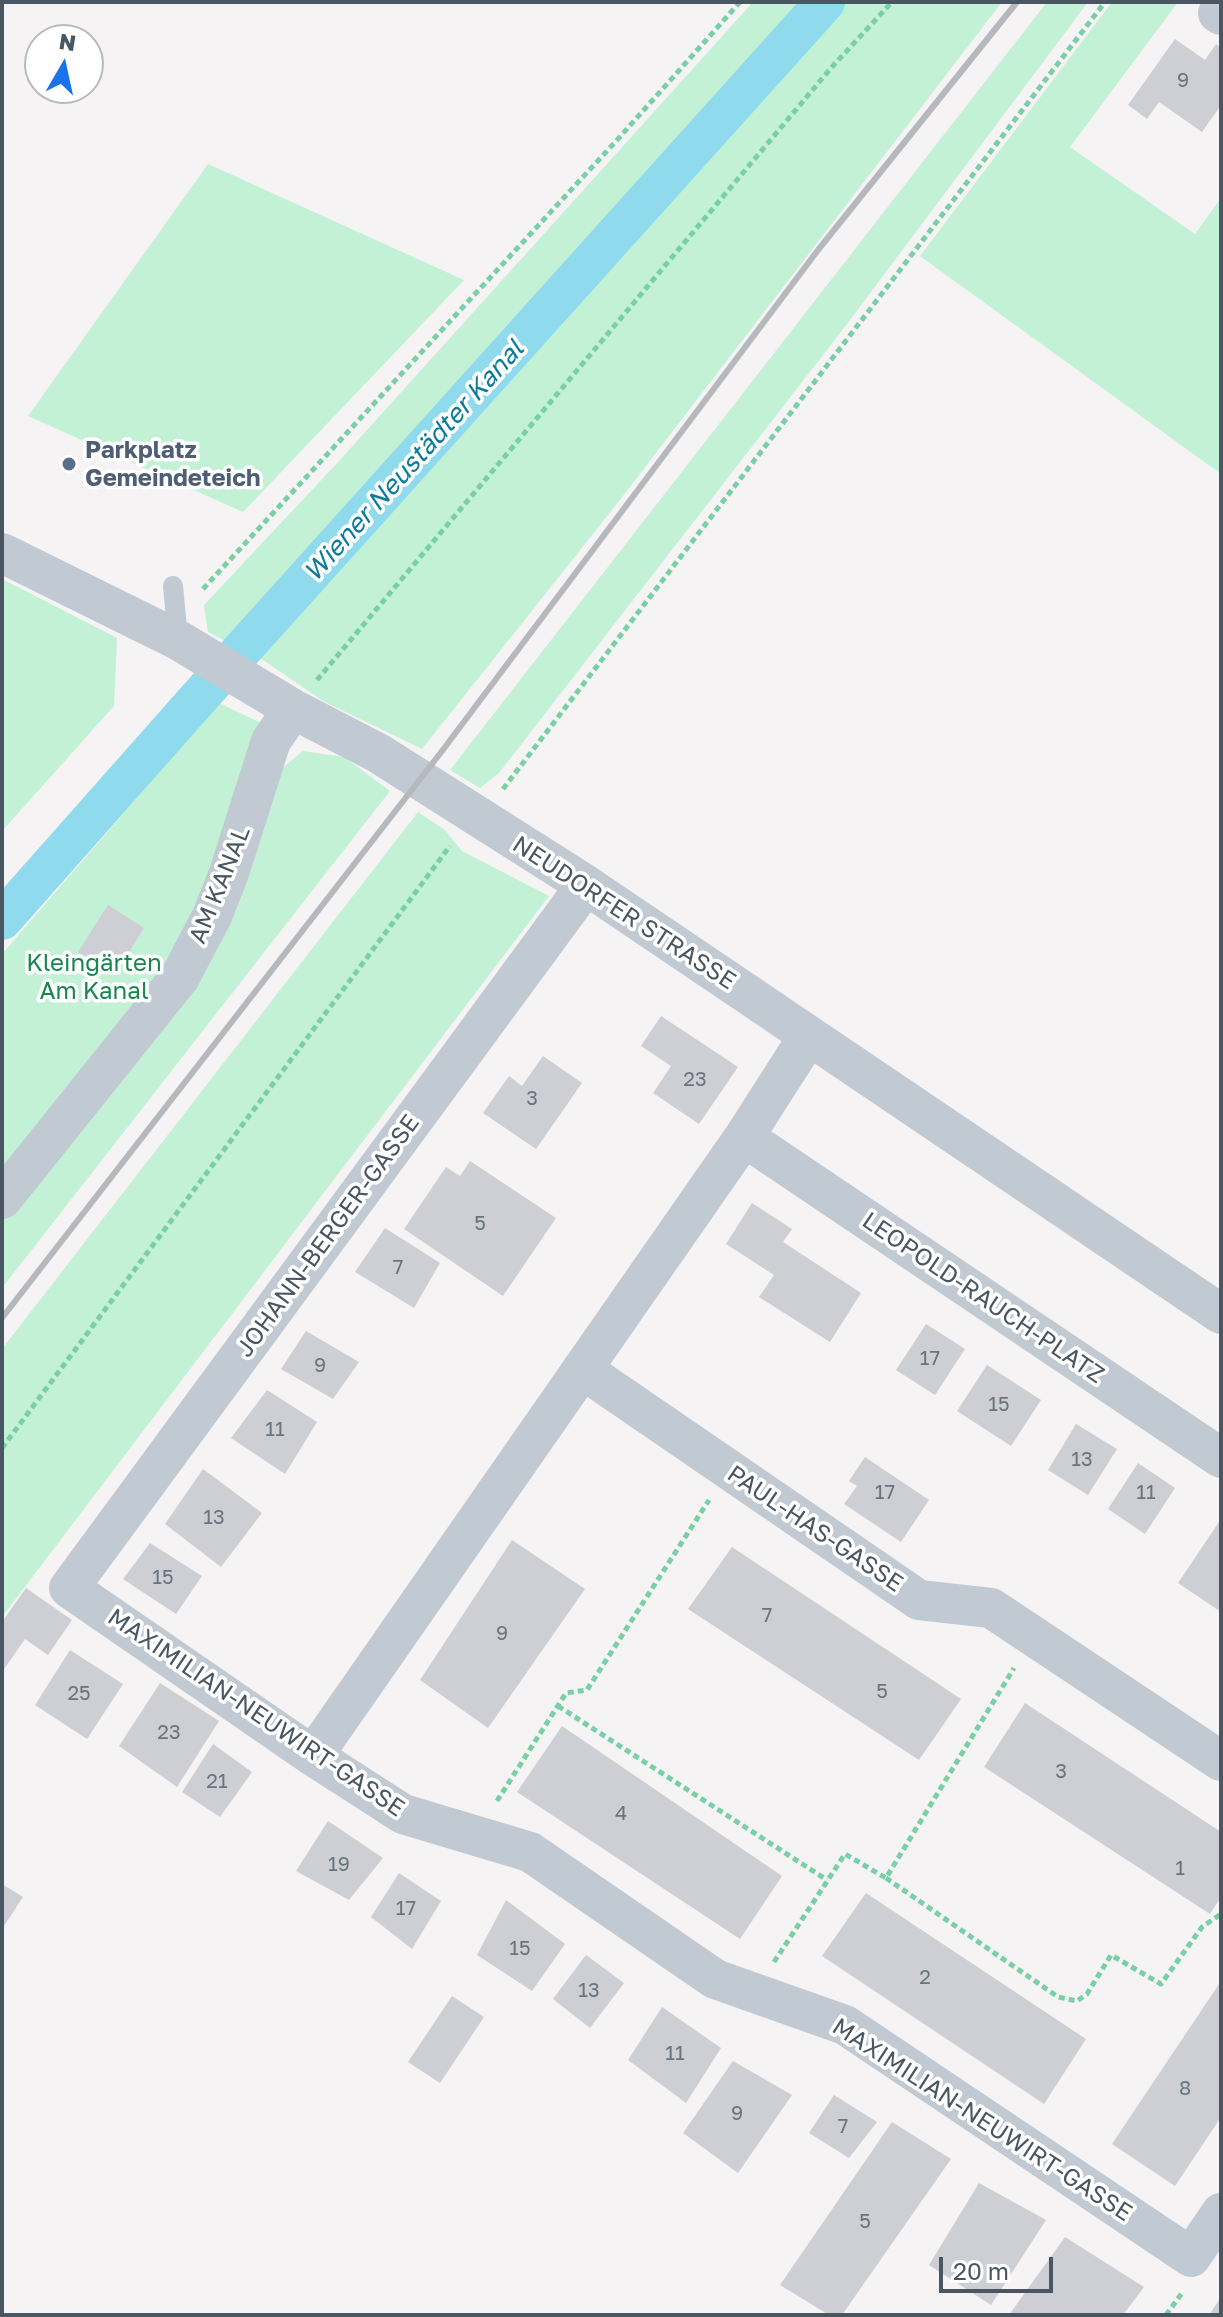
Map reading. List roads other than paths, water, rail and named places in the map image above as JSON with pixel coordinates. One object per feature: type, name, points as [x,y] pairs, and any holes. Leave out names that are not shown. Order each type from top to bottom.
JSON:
[{"type":"street","name":"NEUDORFER STRASSE","points":[[2,553],[189,646],[293,709],[378,753],[586,885],[1221,1314]]},
{"type":"street","name":"AM KANAL","points":[[2,1199],[180,977],[224,887],[271,741],[293,709]]},
{"type":"street","name":"JOHANN-BERGER-GASSE","points":[[69,1588],[586,885]]},
{"type":"street","points":[[313,1756],[744,1137],[808,1037]]},
{"type":"street","name":"LEOPOLD-RAUCH-PLATZ","points":[[744,1137],[1221,1458]]},
{"type":"street","name":"PAUL-HAS-GASSE","points":[[582,1369],[919,1600],[991,1608],[1221,1761]]},
{"type":"street","name":"MAXIMILIAN-NEUWIRT-GASSE","points":[[69,1588],[313,1756],[403,1814],[530,1852],[715,1979],[845,2025],[1191,2257],[1221,2213]]},
{"type":"lane","points":[[173,586],[189,646]]},
{"type":"waterway","name":"Wiener Neustädter Kanal","points":[[2,920],[825,2]]},
{"type":"railway","points":[[2,1318],[442,751],[818,250],[1017,2]]},
{"type":"place","name":"Parkplatz Gemeindeteich","points":[[69,464]]},
{"type":"park label","name":"Kleingärten Am Kanal","points":[[94,977]]}]
